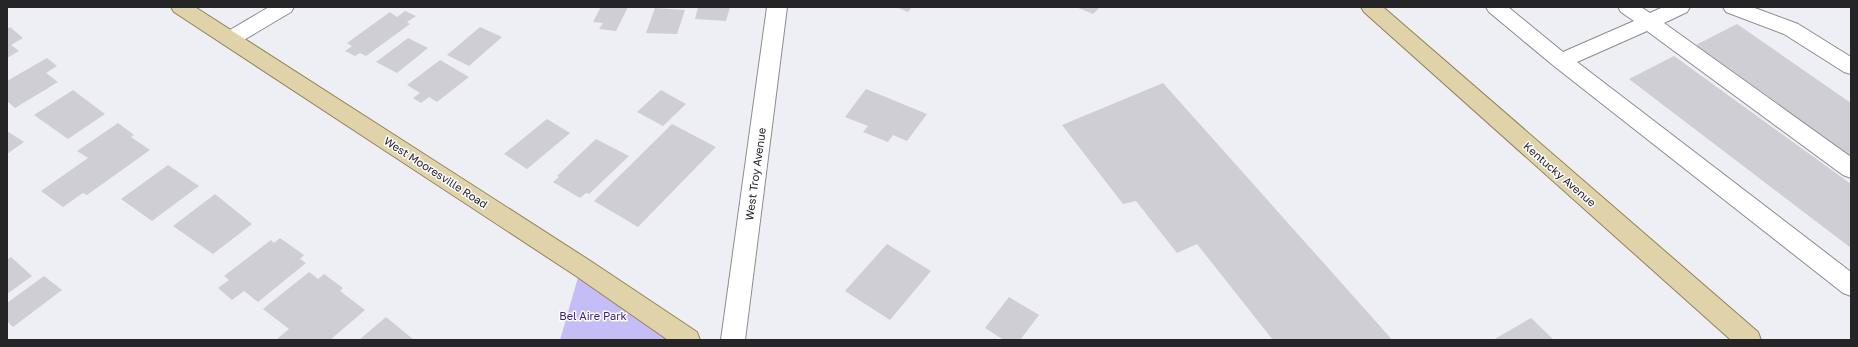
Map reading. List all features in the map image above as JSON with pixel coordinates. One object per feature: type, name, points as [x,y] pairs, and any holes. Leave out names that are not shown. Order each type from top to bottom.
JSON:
[{"type":"main road","name":"West Mooresville Road","points":[[181,7],[584,269],[688,340]]},
{"type":"main road","name":"Kentucky Avenue","points":[[1371,7],[1749,340]]},
{"type":"street","points":[[230,39],[284,7]]},
{"type":"street","name":"West Troy Avenue","points":[[733,340],[777,7]]},
{"type":"street","points":[[1496,7],[1561,61],[1851,286]]},
{"type":"street","points":[[1628,7],[1851,169]]},
{"type":"street","points":[[1561,61],[1680,7]]},
{"type":"street","points":[[1733,7],[1791,29],[1851,48]]},
{"type":"street","points":[[1791,29],[1851,67]]},
{"type":"green space","name":"Bel Aire Park","points":[[579,274],[668,340],[560,340]]},
{"type":"building","points":[[601,7],[628,7],[616,31],[599,29],[603,23],[593,22]]},
{"type":"building","points":[[698,7],[730,7],[726,21],[695,19]]},
{"type":"building","points":[[896,7],[912,7],[908,12]]},
{"type":"building","points":[[1076,7],[1100,7],[1093,14]]},
{"type":"building","points":[[655,8],[685,10],[677,34],[646,33]]},
{"type":"building","points":[[405,11],[416,16],[407,22],[410,24],[366,56],[360,53],[355,56],[345,51],[352,46],[347,43],[390,12],[397,17]]},
{"type":"building","points":[[1737,24],[1851,103],[1851,161],[1692,47]]},
{"type":"building","points":[[10,27],[23,38],[11,45],[19,51],[7,58],[7,29]]},
{"type":"building","points":[[480,27],[502,37],[469,66],[447,55]]},
{"type":"building","points":[[408,38],[428,48],[397,73],[376,62]]},
{"type":"building","points":[[1674,56],[1851,184],[1851,248],[1629,79]]},
{"type":"building","points":[[47,58],[57,66],[46,73],[58,82],[15,108],[7,101],[7,81]]},
{"type":"building","points":[[440,60],[469,77],[437,102],[429,97],[421,103],[413,98],[420,93],[407,85]]},
{"type":"building","points":[[1163,83],[1392,340],[1273,340],[1197,244],[1177,253],[1136,201],[1123,204],[1062,125]]},
{"type":"building","points":[[866,89],[927,114],[907,141],[893,135],[888,142],[863,132],[868,126],[845,117]]},
{"type":"building","points":[[73,90],[105,114],[68,139],[34,115]]},
{"type":"building","points":[[661,90],[686,104],[663,126],[637,112]]},
{"type":"building","points":[[547,119],[570,133],[527,169],[504,154]]},
{"type":"building","points":[[118,123],[134,135],[131,137],[150,150],[87,195],[83,193],[63,207],[41,191],[88,158],[77,151]]},
{"type":"building","points":[[672,124],[716,147],[638,227],[594,201]]},
{"type":"building","points":[[7,131],[24,142],[7,154]]},
{"type":"building","points":[[596,139],[629,156],[589,194],[586,193],[580,198],[553,182],[559,177],[557,176]]},
{"type":"building","points":[[168,165],[199,186],[152,221],[121,199]]},
{"type":"building","points":[[215,194],[252,224],[213,254],[173,226]]},
{"type":"building","points":[[280,238],[304,255],[300,259],[306,263],[258,302],[244,291],[232,300],[218,288],[229,280],[224,276],[271,240],[274,243]]},
{"type":"building","points":[[887,244],[931,271],[890,320],[845,291]]},
{"type":"building","points":[[11,257],[32,276],[7,294],[7,260]]},
{"type":"building","points":[[309,272],[318,279],[324,274],[343,288],[340,291],[365,310],[330,340],[276,340],[289,329],[263,309]]},
{"type":"building","points":[[44,276],[62,290],[13,327],[7,321],[7,303]]},
{"type":"building","points":[[1009,297],[1039,315],[1020,340],[1004,340],[985,328]]},
{"type":"building","points":[[386,317],[414,340],[359,340]]},
{"type":"building","points":[[1531,318],[1554,340],[1493,340]]}]
